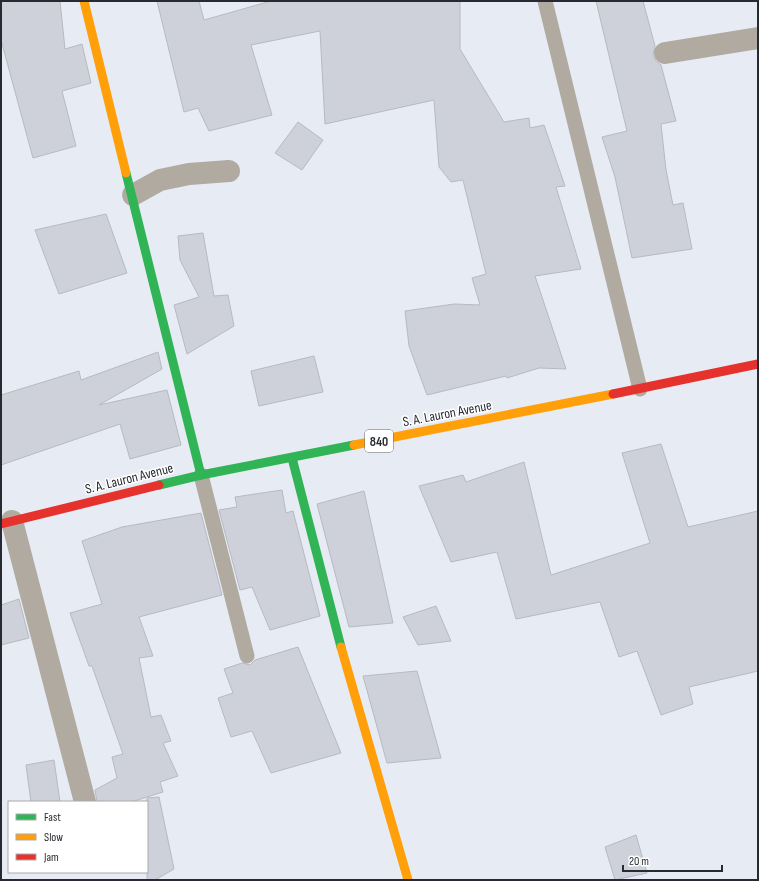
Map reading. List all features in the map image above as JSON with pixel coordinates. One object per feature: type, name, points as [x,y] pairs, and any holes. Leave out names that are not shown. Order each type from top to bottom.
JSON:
[{"type":"main road","points":[[84,1],[201,475]]},
{"type":"main road","name":"S. A. Lauron Avenue","points":[[7,522],[201,475],[640,389],[758,364]]},
{"type":"main road","points":[[292,458],[339,638],[408,880]]},
{"type":"street","points":[[665,53],[758,38]]},
{"type":"street","points":[[133,195],[160,180],[189,174],[229,171]]},
{"type":"street","points":[[7,522],[85,801]]},
{"type":"lane","points":[[545,1],[640,389]]},
{"type":"lane","points":[[201,475],[247,656]]},
{"type":"building","points":[[1,1],[60,1],[65,49],[82,44],[91,83],[62,91],[76,146],[33,158],[1,40]]},
{"type":"building","points":[[157,1],[199,1],[204,20],[271,1],[460,1],[460,49],[504,122],[529,118],[530,128],[544,125],[565,186],[556,187],[581,269],[535,276],[566,369],[539,368],[507,378],[506,376],[427,395],[409,346],[405,311],[454,304],[480,305],[472,278],[486,274],[463,180],[451,182],[439,167],[434,100],[325,124],[320,31],[251,45],[272,115],[209,131],[198,108],[184,112]]},
{"type":"building","points":[[596,1],[643,1],[655,46],[653,55],[656,61],[661,65],[676,121],[661,124],[666,170],[673,205],[683,203],[692,249],[632,258],[615,177],[602,137],[627,131]]},
{"type":"building","points":[[298,122],[323,140],[302,170],[275,153]]},
{"type":"building","points":[[106,214],[127,273],[59,294],[35,230]]},
{"type":"building","points":[[203,233],[214,296],[228,295],[234,326],[187,354],[174,305],[199,297],[180,260],[178,236]]},
{"type":"building","points":[[158,352],[162,369],[99,405],[167,390],[181,445],[130,459],[120,424],[1,465],[1,395],[79,371],[81,380]]},
{"type":"building","points":[[314,356],[323,392],[259,406],[251,371]]},
{"type":"building","points":[[661,444],[688,527],[758,511],[758,671],[689,687],[693,704],[661,715],[637,651],[619,657],[600,602],[516,619],[497,552],[451,562],[419,486],[463,475],[466,482],[524,462],[551,575],[650,543],[622,453]]},
{"type":"building","points":[[282,490],[286,513],[293,511],[320,616],[270,630],[252,587],[240,590],[219,510],[237,507],[235,497]]},
{"type":"building","points":[[364,491],[393,623],[349,627],[317,504]]},
{"type":"building","points":[[201,513],[222,595],[139,617],[153,656],[139,658],[151,717],[161,715],[171,741],[163,743],[178,776],[160,782],[163,792],[134,801],[97,801],[95,790],[117,778],[112,757],[123,754],[92,666],[89,666],[70,613],[102,604],[82,541],[122,527]]},
{"type":"building","points":[[19,599],[29,638],[1,645],[1,605]]},
{"type":"building","points":[[436,606],[451,641],[418,645],[403,617]]},
{"type":"building","points":[[298,647],[341,753],[271,773],[252,731],[231,737],[218,698],[233,693],[224,669],[242,663],[250,665],[255,660]]},
{"type":"building","points":[[417,671],[441,758],[387,763],[363,676]]},
{"type":"building","points":[[54,760],[60,801],[31,801],[26,765]]},
{"type":"building","points":[[159,797],[174,869],[155,880],[147,880],[147,798]]},
{"type":"building","points":[[636,835],[647,873],[615,880],[605,847]]},
{"type":"traffic: fast","points":[[126,173],[201,475]]},
{"type":"traffic: fast","points":[[159,485],[201,475],[354,445]]},
{"type":"traffic: fast","points":[[292,458],[341,647]]},
{"type":"traffic: slow","points":[[84,1],[126,173]]},
{"type":"traffic: slow","points":[[354,445],[613,394]]},
{"type":"traffic: slow","points":[[341,647],[408,880]]},
{"type":"traffic: jam","points":[[613,394],[758,364]]},
{"type":"traffic: jam","points":[[1,524],[159,485]]}]
